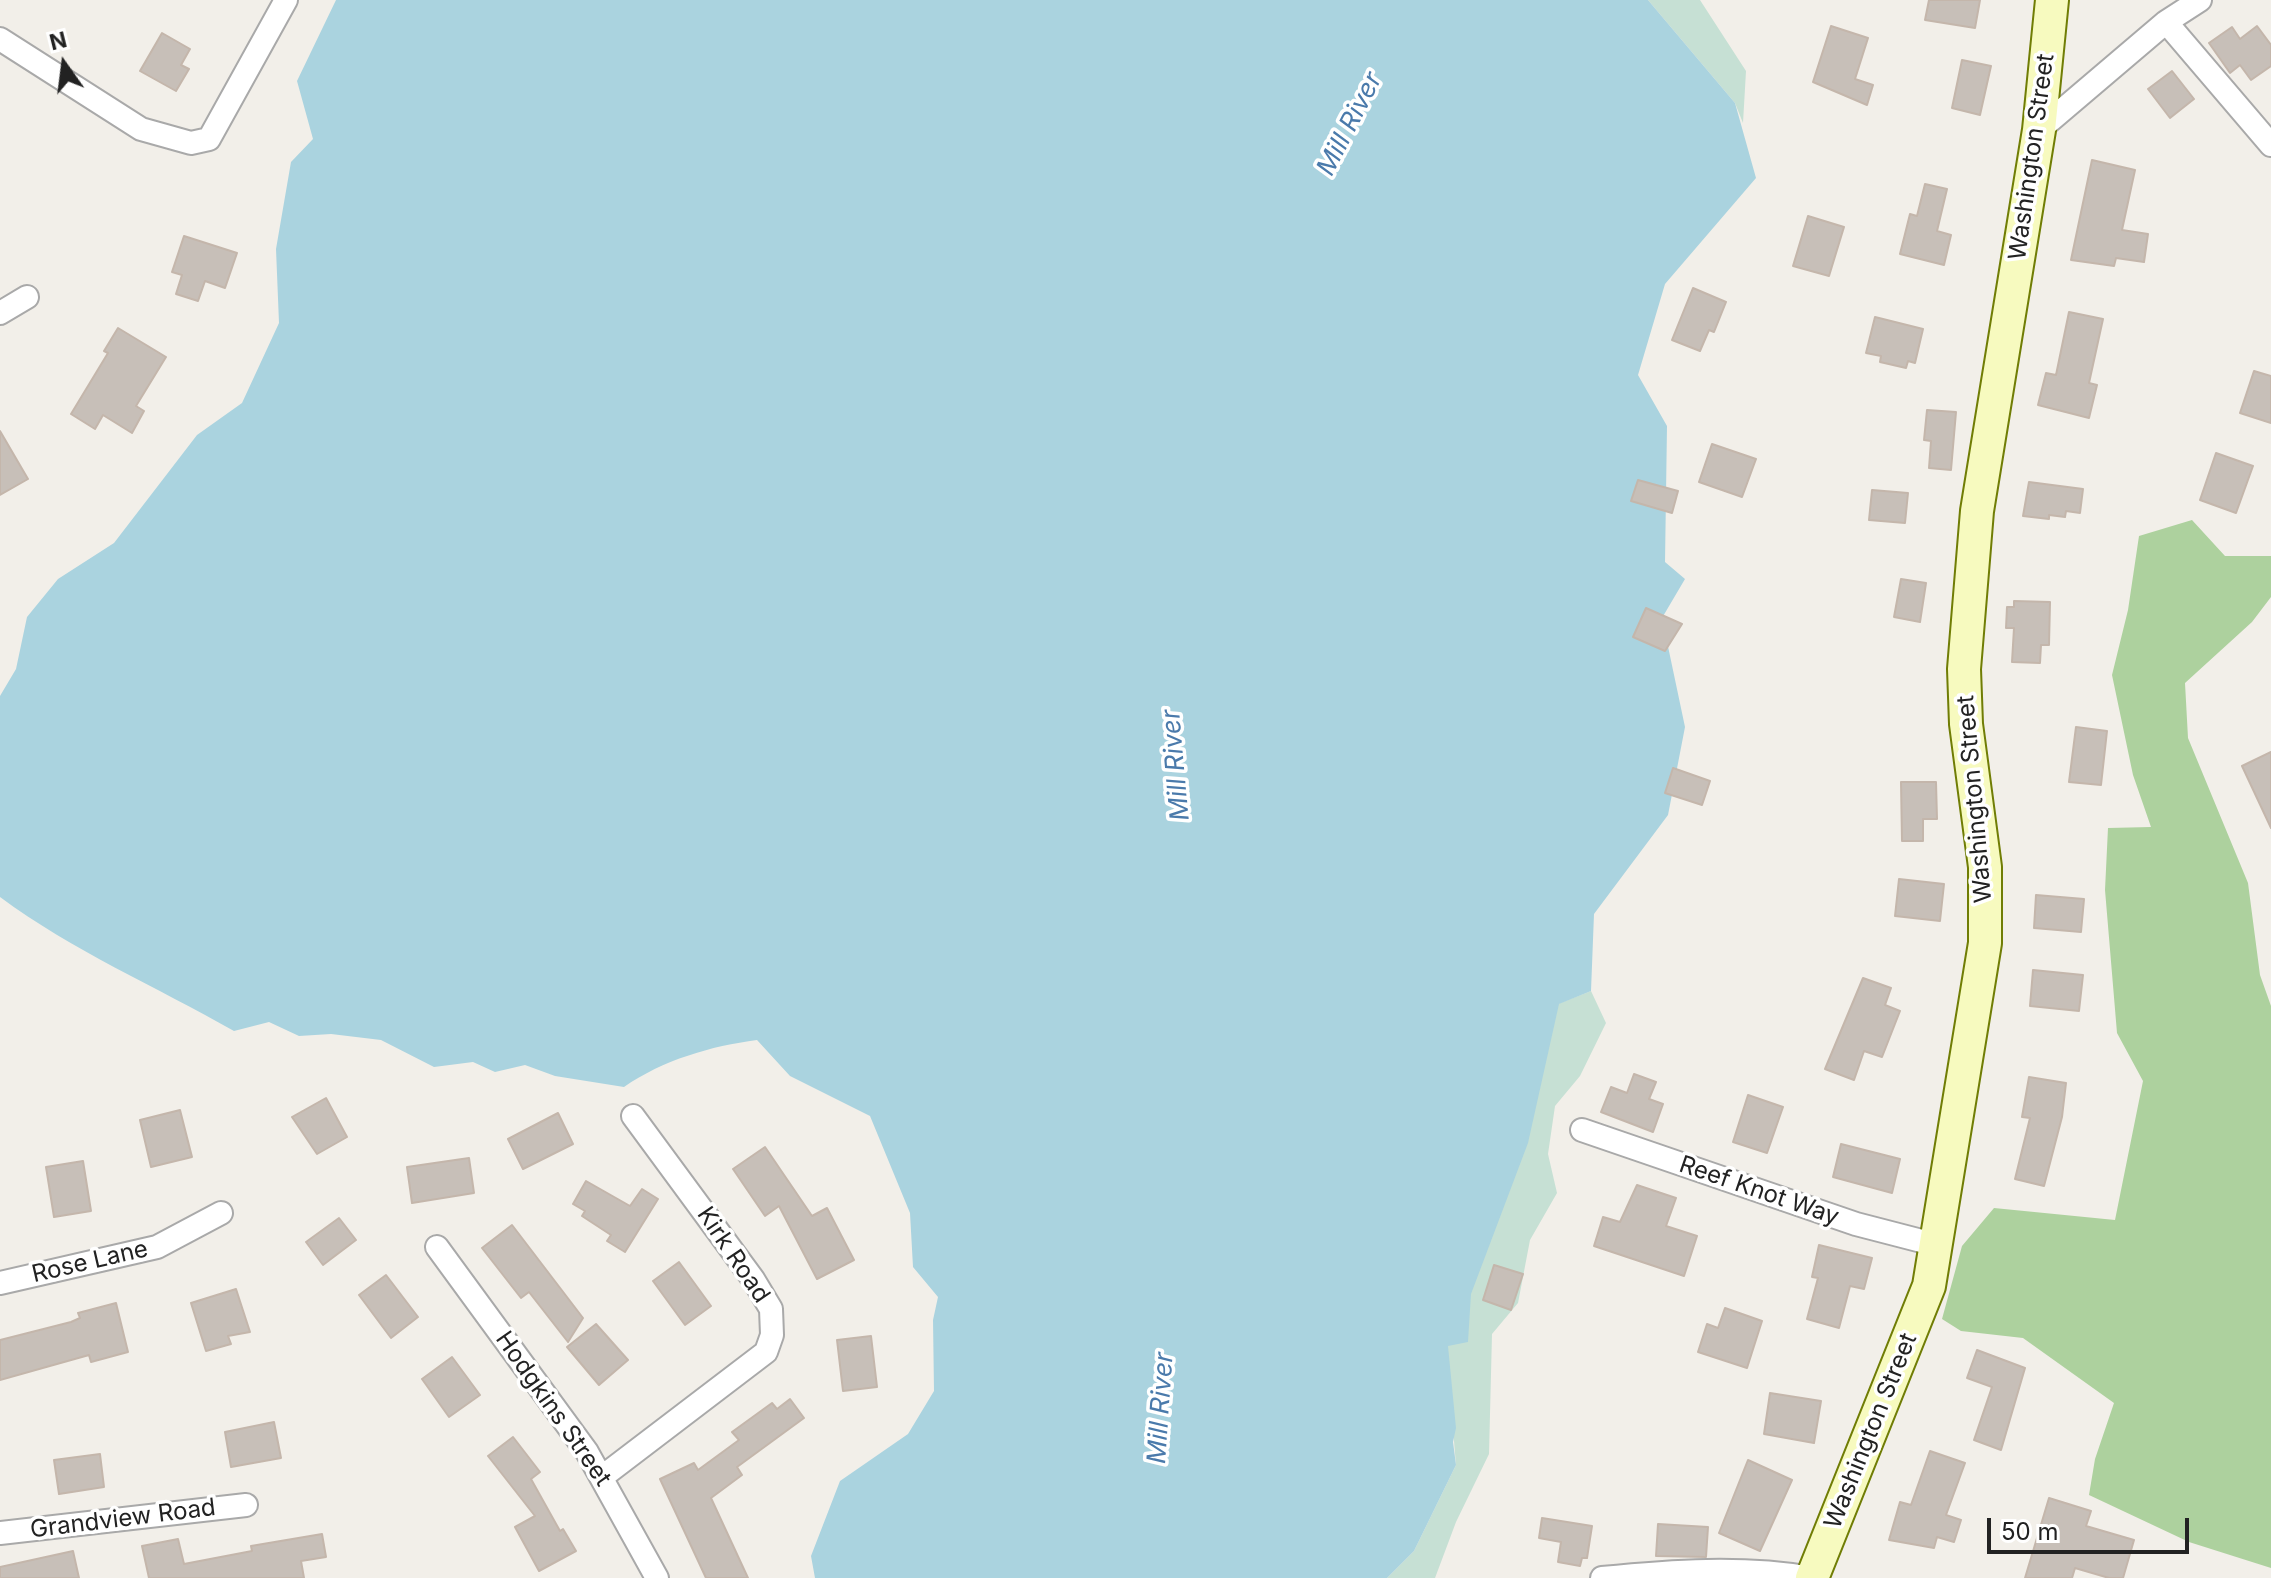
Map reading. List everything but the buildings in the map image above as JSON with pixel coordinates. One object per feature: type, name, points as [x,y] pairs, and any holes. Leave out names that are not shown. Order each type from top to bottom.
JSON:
[{"type":"main road","name":"Washington Street","points":[[1812,1578],[1929,1286],[1985,943],[1985,867],[1966,724],[1964,669],[1977,511],[2039,130],[2052,0]]},
{"type":"street","points":[[0,39],[141,129],[191,143],[209,139],[286,0]]},
{"type":"street","points":[[2039,130],[2166,22],[2200,0]]},
{"type":"street","points":[[2166,22],[2271,145]]},
{"type":"street","points":[[0,313],[27,297]]},
{"type":"street","name":"Kirk Road","points":[[602,1477],[766,1352],[772,1335],[771,1309],[753,1279],[633,1116]]},
{"type":"street","name":"Reef Knot Way","points":[[1582,1130],[1856,1224],[1937,1245]]},
{"type":"street","name":"Rose Lane","points":[[0,1283],[157,1247],[221,1213]]},
{"type":"street","name":"Hodgkins Street","points":[[437,1247],[602,1477],[657,1578]]},
{"type":"street","name":"Grandview Road","points":[[0,1533],[246,1505]]},
{"type":"street","points":[[1602,1578],[1707,1571],[1784,1573],[1812,1578]]},
{"type":"green space","points":[[1648,0],[1700,0],[1746,71],[1743,123],[1735,103]]},
{"type":"green space","points":[[2192,520],[2225,556],[2271,556],[2271,597],[2252,622],[2185,683],[2188,738],[2248,883],[2260,975],[2271,1006],[2271,1568],[2189,1542],[2089,1495],[2095,1459],[2114,1403],[2023,1338],[1961,1331],[1942,1319],[1962,1246],[1994,1208],[2115,1220],[2143,1081],[2117,1033],[2105,890],[2108,828],[2151,827],[2133,775],[2112,675],[2128,610],[2139,536]]},
{"type":"green space","points":[[1591,991],[1606,1023],[1580,1076],[1555,1106],[1548,1154],[1557,1193],[1530,1240],[1518,1303],[1492,1334],[1489,1454],[1456,1522],[1435,1578],[1387,1578],[1414,1551],[1456,1465],[1440,1343],[1555,1005]]},
{"type":"water","name":"Mill River","points":[[336,0],[1648,0],[1735,103],[1756,178],[1665,284],[1638,375],[1667,426],[1665,562],[1685,579],[1662,618],[1685,727],[1668,815],[1594,914],[1591,991],[1559,1004],[1528,1143],[1471,1294],[1468,1342],[1448,1346],[1456,1428],[1453,1442],[1456,1465],[1414,1551],[1387,1578],[815,1578],[811,1556],[840,1481],[908,1434],[934,1391],[933,1320],[938,1297],[913,1267],[910,1213],[870,1116],[790,1076],[757,1040],[688,1056],[655,1069],[624,1087],[555,1076],[525,1065],[495,1072],[473,1062],[434,1067],[381,1040],[331,1034],[299,1036],[269,1022],[234,1031],[85,951],[0,897],[0,696],[16,669],[27,617],[58,579],[114,543],[197,435],[242,403],[279,323],[276,249],[291,162],[313,139],[297,81]]}]
